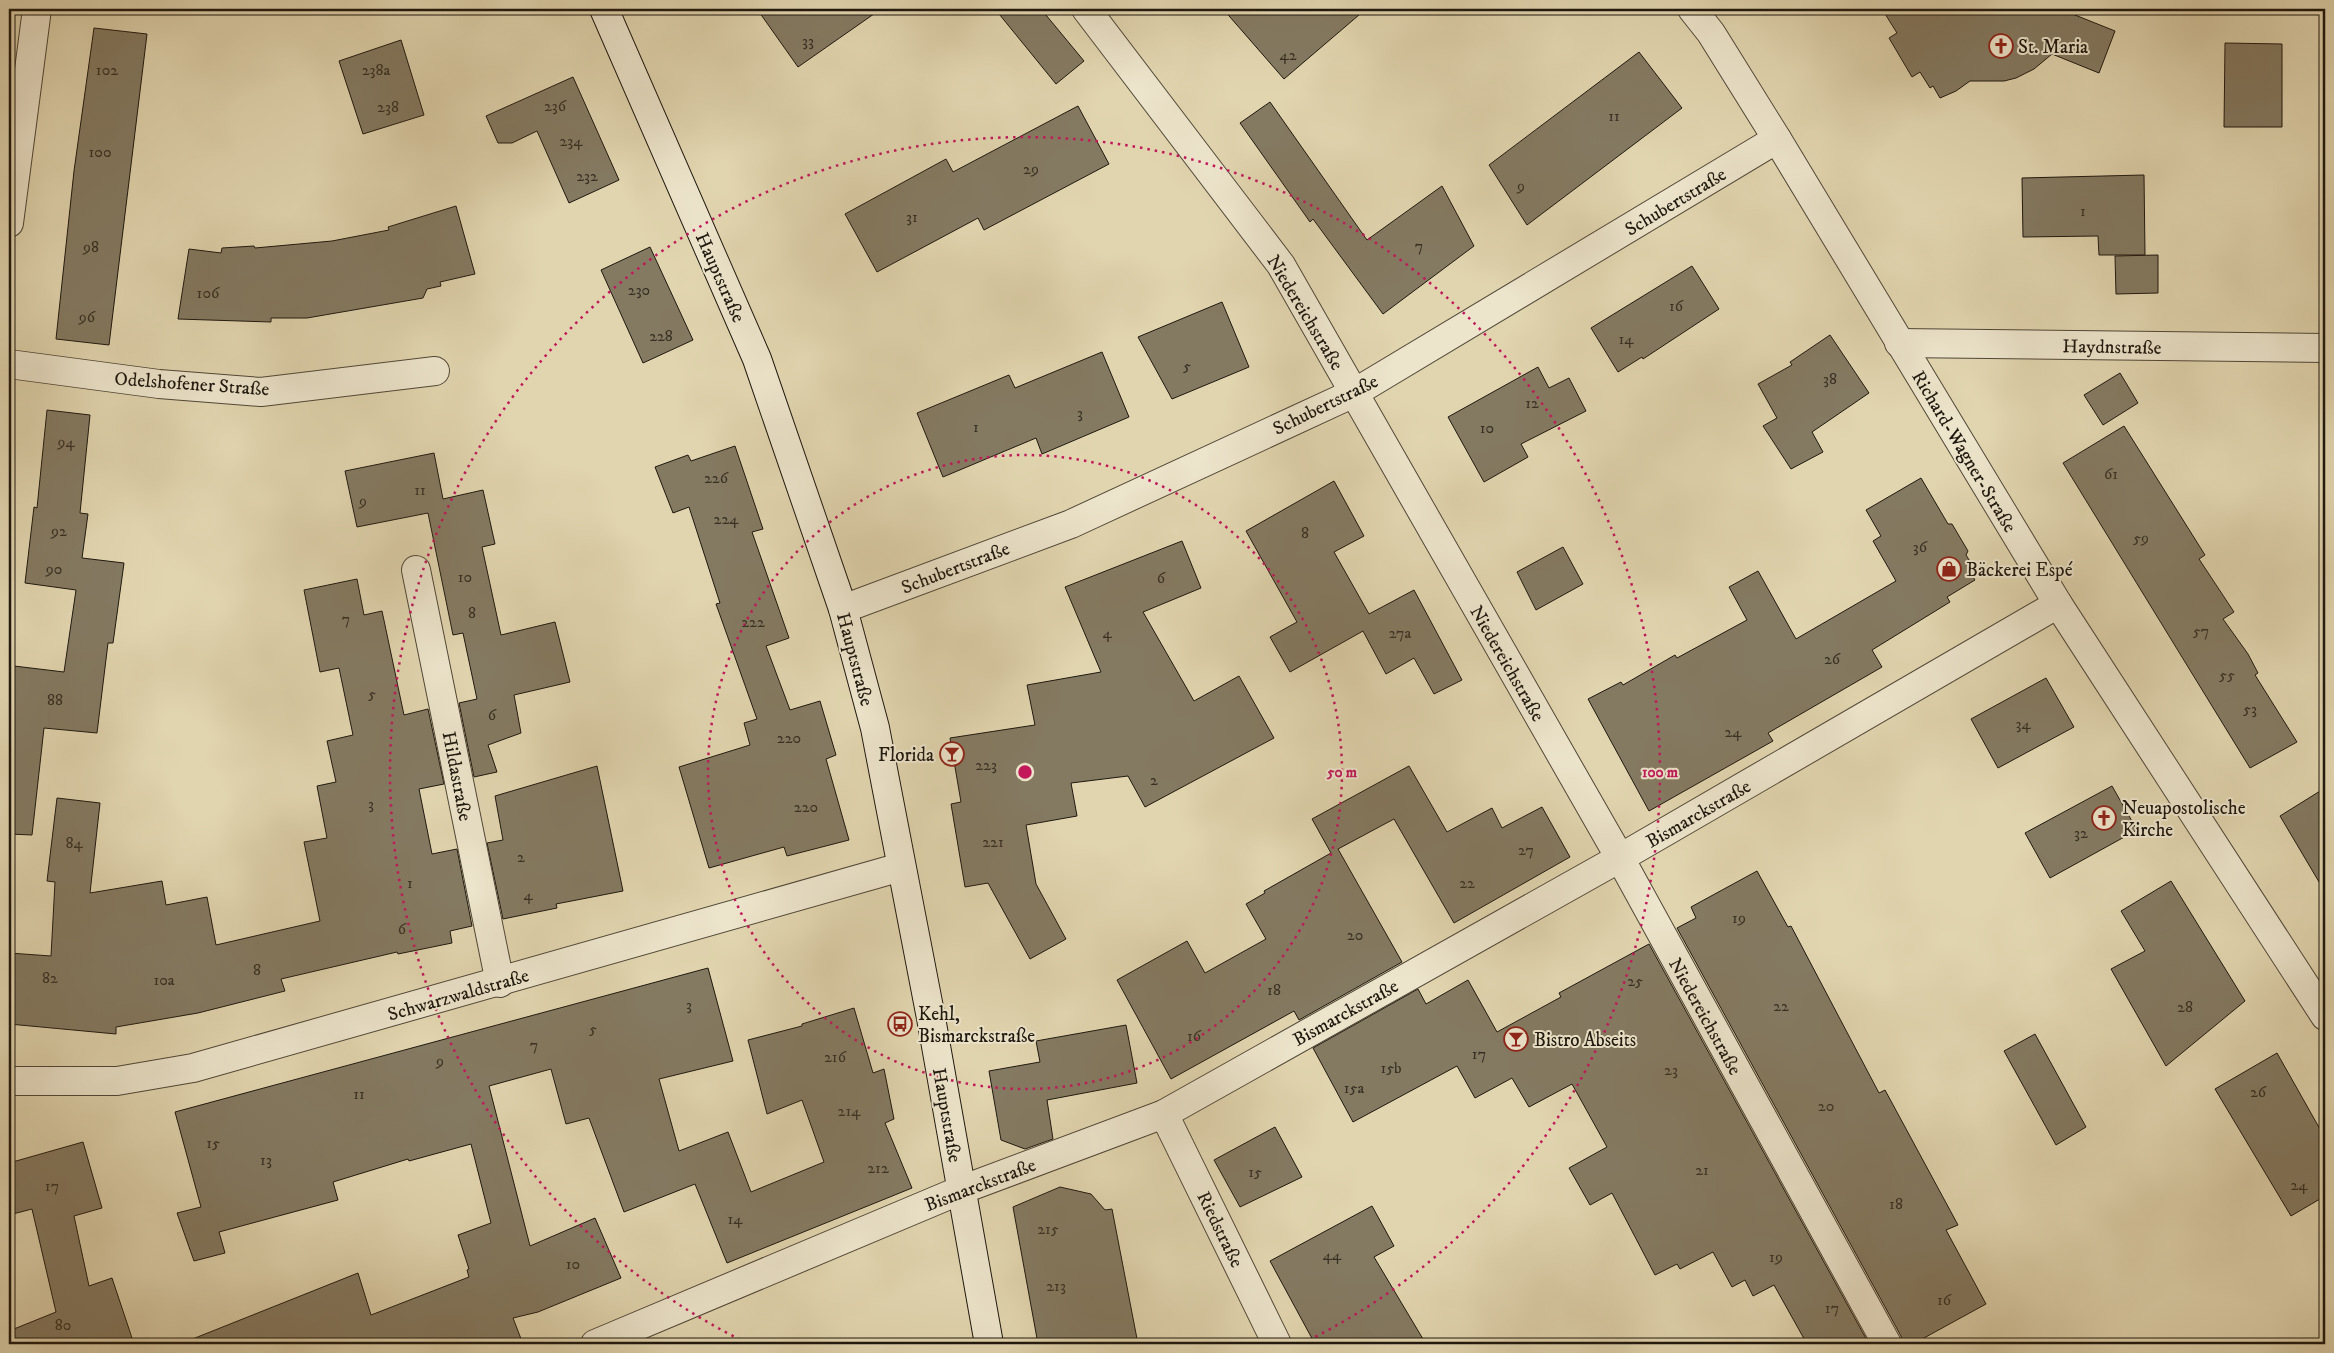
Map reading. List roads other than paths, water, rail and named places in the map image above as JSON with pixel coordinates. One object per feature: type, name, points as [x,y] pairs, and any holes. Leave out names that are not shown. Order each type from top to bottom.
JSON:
[{"type":"street","points":[[9,224],[37,9]]},
{"type":"street","name":"Hauptstraße","points":[[604,9],[757,359],[843,609],[875,728],[931,1018],[989,1344]]},
{"type":"street","name":"Niedereichstraße","points":[[1086,9],[1281,264],[1620,858],[1887,1344]]},
{"type":"street","name":"Richard-Wagner-Straße","points":[[1692,9],[1711,33],[1777,139],[2058,604],[2325,1016]]},
{"type":"street","name":"Schubertstraße","points":[[843,609],[1071,524],[1354,393],[1777,139]]},
{"type":"street","name":"Haydnstraße","points":[[1899,343],[2325,348]]},
{"type":"street","name":"Odelshofener Straße","points":[[9,364],[159,384],[261,392],[435,371]]},
{"type":"street","name":"Hildastraße","points":[[416,570],[500,982]]},
{"type":"street","name":"Bismarckstraße","points":[[595,1344],[961,1190],[1164,1114],[1620,858],[2058,604]]},
{"type":"street","name":"Schwarzwaldstraße","points":[[9,1081],[117,1081],[193,1068],[901,867]]},
{"type":"street","name":"Riedstraße","points":[[1164,1114],[1277,1344]]},
{"type":"place","name":"St. Maria","points":[[2001,46]]},
{"type":"place","name":"Bäckerei Espé","points":[[1949,569]]},
{"type":"place","name":"Florida","points":[[952,754]]},
{"type":"place","name":"Neuapostolische Kirche","points":[[2104,818]]},
{"type":"place","name":"Kehl, Bismarckstraße","points":[[900,1024]]},
{"type":"place","name":"Bistro Abseits","points":[[1516,1039]]}]
